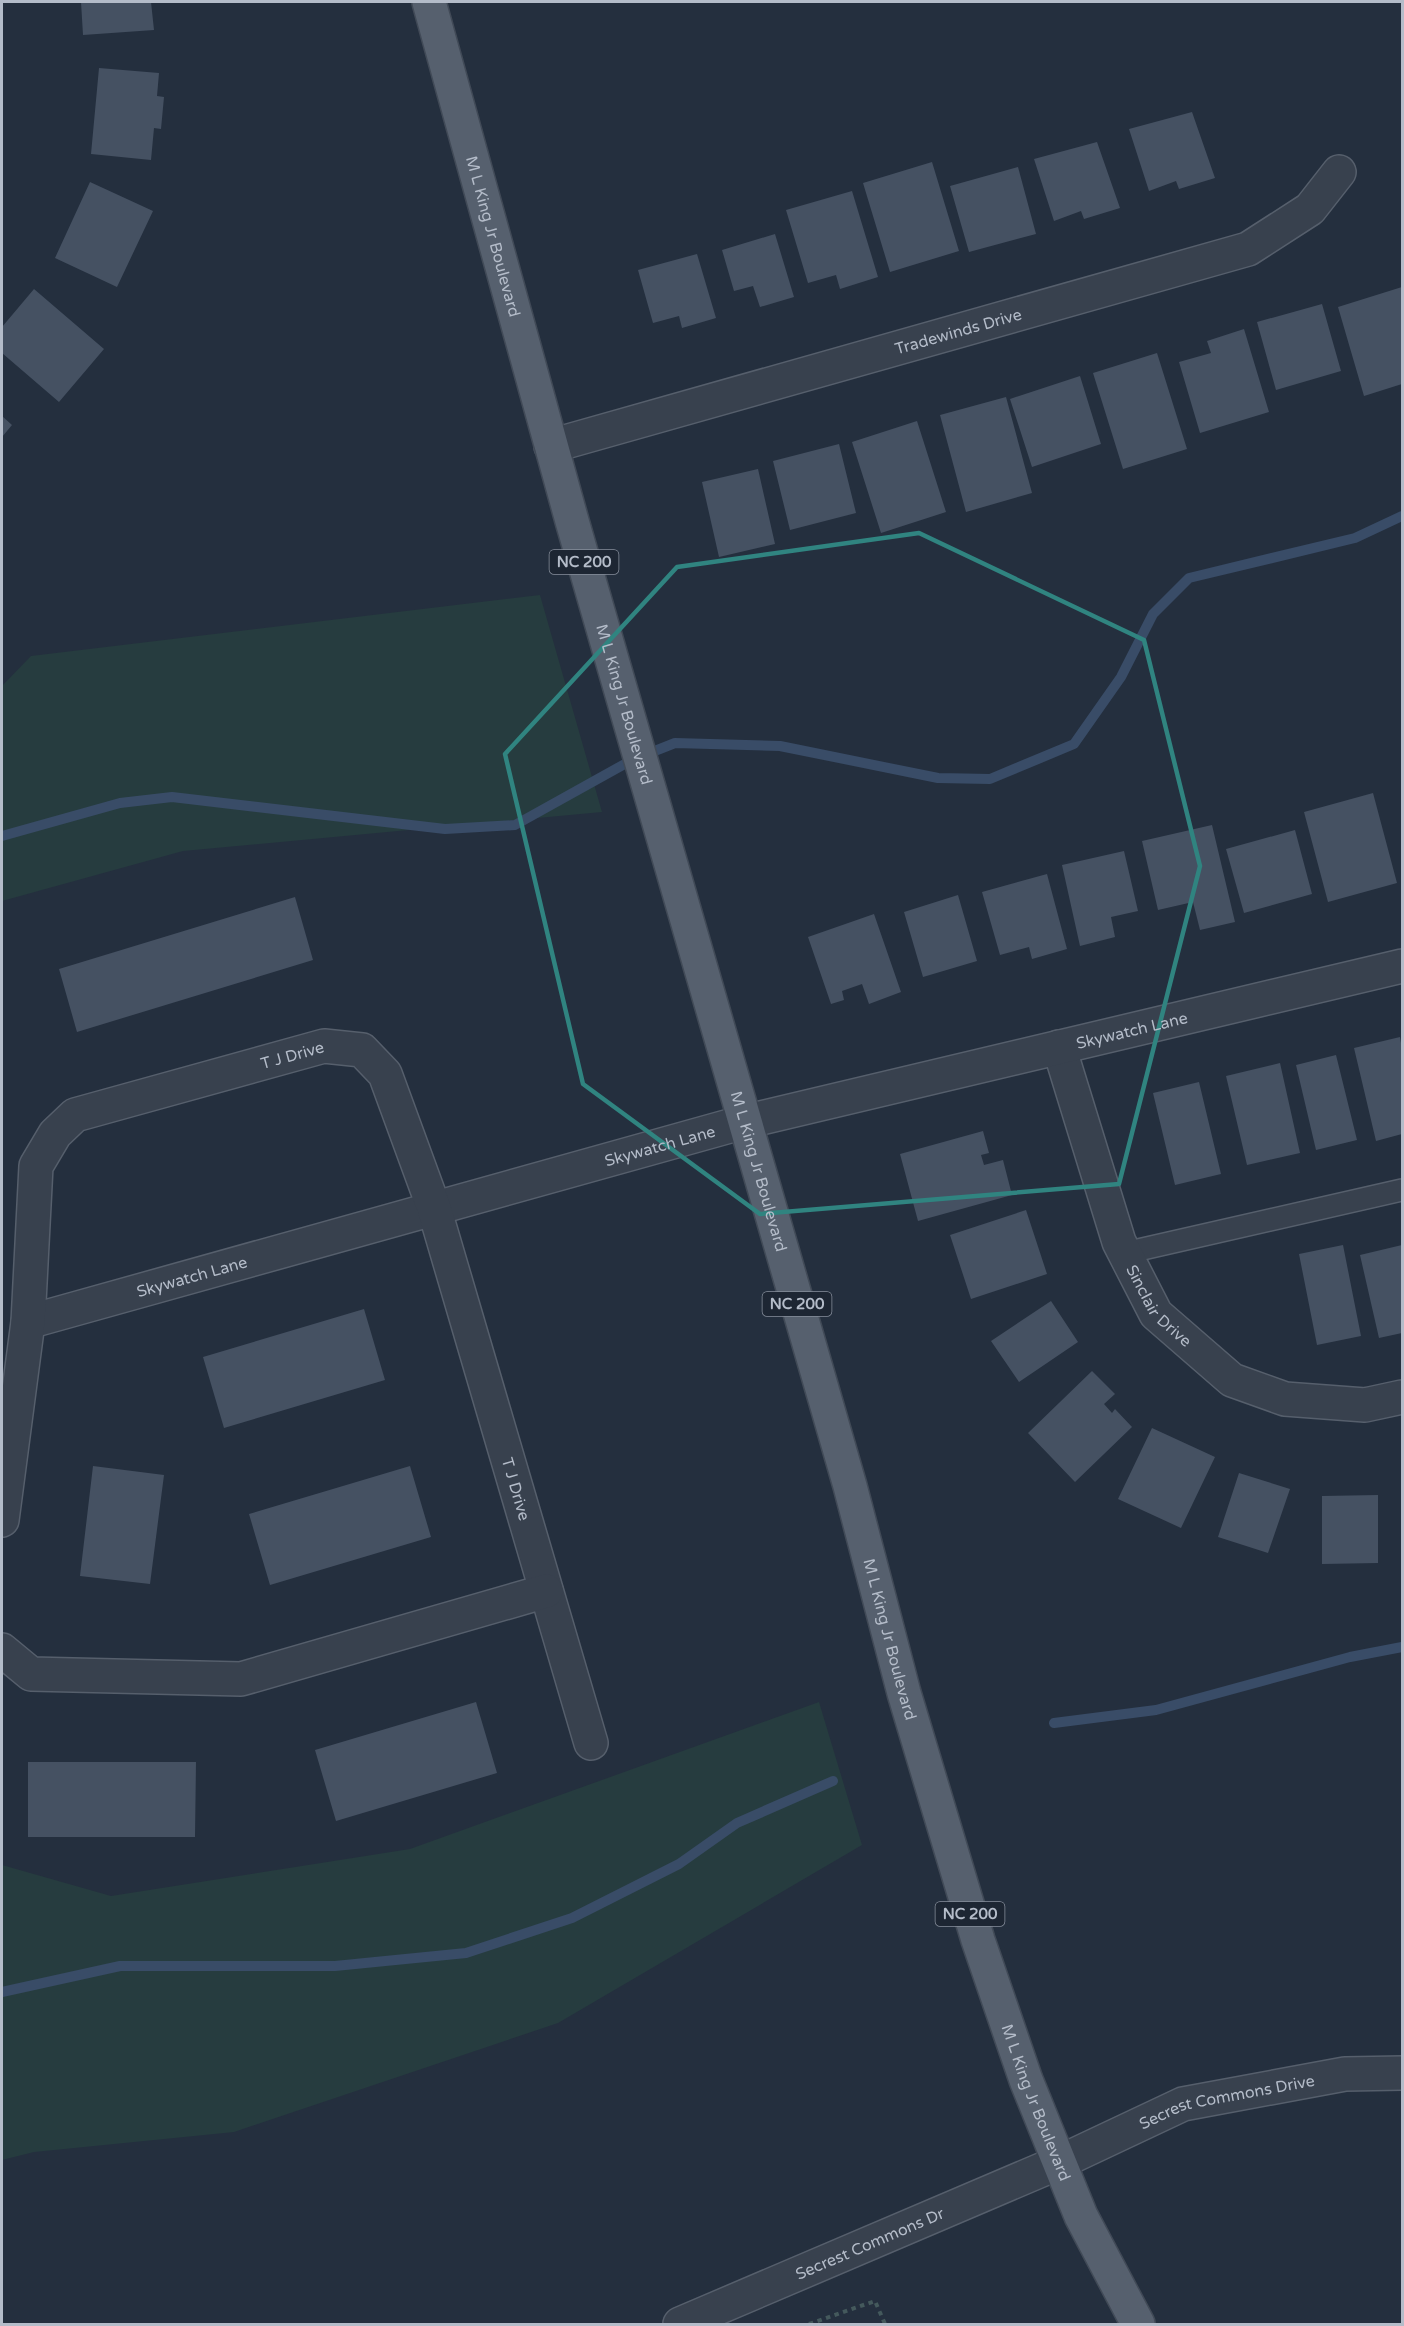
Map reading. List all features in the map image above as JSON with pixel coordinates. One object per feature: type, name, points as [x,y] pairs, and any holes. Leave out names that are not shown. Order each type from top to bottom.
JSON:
[{"type":"main road","name":"M L King Jr Boulevard","points":[[429,2],[551,446],[850,1486],[904,1693],[978,1940],[1026,2080],[1081,2216],[1138,2325]]},
{"type":"street","name":"Tradewinds Drive","points":[[551,446],[1248,249],[1310,208],[1339,172]]},
{"type":"street","name":"Skywatch Lane","points":[[28,1322],[744,1122],[1402,966]]},
{"type":"street","name":"T J Drive","points":[[2,1520],[28,1322],[36,1166],[55,1134],[75,1115],[324,1046],[362,1050],[385,1074],[434,1208],[591,1743]]},
{"type":"street","name":"Sinclair Drive","points":[[1059,1047],[1119,1242],[1156,1314],[1232,1380],[1285,1399],[1365,1405],[1402,1397]]},
{"type":"street","points":[[2,1650],[32,1674],[241,1679],[546,1591]]},
{"type":"street","name":"Secrest Commons Drive","points":[[1060,2162],[1183,2104],[1345,2074],[1402,2073]]},
{"type":"street","name":"Secrest Commons Dr","points":[[680,2325],[1060,2162]]},
{"type":"lane","points":[[1125,1253],[1402,1190]]},
{"type":"path","points":[[809,2325],[875,2301],[885,2325]]},
{"type":"highlighted area","points":[[919,533],[1144,640],[1200,866],[1119,1184],[760,1214],[583,1084],[505,754],[677,567]]},
{"type":"green space","points":[[540,595],[602,812],[183,851],[2,901],[2,686],[31,656]]},
{"type":"green space","points":[[819,1702],[862,1845],[558,2023],[234,2132],[34,2152],[2,2160],[2,1865],[111,1896],[410,1849]]},
{"type":"building","points":[[81,2],[151,2],[154,30],[83,35]]},
{"type":"building","points":[[99,68],[159,73],[157,96],[164,97],[161,129],[154,128],[151,160],[91,154]]},
{"type":"building","points":[[1192,112],[1215,178],[1179,189],[1176,181],[1149,191],[1129,129]]},
{"type":"building","points":[[1097,142],[1120,208],[1084,219],[1081,211],[1054,221],[1034,159]]},
{"type":"building","points":[[932,162],[959,251],[890,272],[863,183]]},
{"type":"building","points":[[1018,167],[1036,234],[969,252],[950,186]]},
{"type":"building","points":[[90,182],[153,211],[117,287],[55,258]]},
{"type":"building","points":[[852,191],[878,277],[840,289],[836,275],[808,283],[786,210]]},
{"type":"building","points":[[775,234],[794,297],[760,307],[753,286],[734,291],[722,250]]},
{"type":"building","points":[[697,254],[716,318],[682,328],[679,316],[653,323],[638,270]]},
{"type":"building","points":[[1402,287],[1402,384],[1364,396],[1338,307]]},
{"type":"building","points":[[34,289],[104,349],[59,402],[2,353],[2,327]]},
{"type":"building","points":[[1322,304],[1341,371],[1276,390],[1257,322]]},
{"type":"building","points":[[1244,329],[1269,412],[1200,433],[1179,362],[1211,353],[1207,341]]},
{"type":"building","points":[[1157,353],[1187,449],[1123,469],[1093,373]]},
{"type":"building","points":[[1080,376],[1101,444],[1032,467],[1010,399]]},
{"type":"building","points":[[1006,397],[1032,493],[966,512],[940,415]]},
{"type":"building","points":[[2,416],[12,425],[2,437]]},
{"type":"building","points":[[917,421],[946,512],[881,533],[852,442]]},
{"type":"building","points":[[839,444],[856,513],[790,530],[773,461]]},
{"type":"building","points":[[758,469],[775,544],[719,557],[702,482]]},
{"type":"building","points":[[1373,793],[1397,883],[1328,902],[1304,812]]},
{"type":"building","points":[[1212,825],[1235,922],[1200,930],[1193,902],[1158,910],[1142,841]]},
{"type":"building","points":[[1295,830],[1312,894],[1244,913],[1226,849]]},
{"type":"building","points":[[1124,851],[1138,911],[1111,917],[1115,937],[1080,946],[1062,865]]},
{"type":"building","points":[[1047,874],[1067,949],[1032,959],[1029,947],[1000,955],[982,892]]},
{"type":"building","points":[[958,895],[977,961],[923,977],[904,912]]},
{"type":"building","points":[[295,897],[313,960],[77,1032],[59,969]]},
{"type":"building","points":[[874,914],[901,992],[869,1004],[862,984],[842,991],[844,1000],[831,1004],[808,937]]},
{"type":"building","points":[[1400,1037],[1402,1134],[1376,1141],[1354,1048]]},
{"type":"building","points":[[1336,1055],[1357,1140],[1316,1150],[1296,1065]]},
{"type":"building","points":[[1280,1063],[1300,1153],[1247,1165],[1226,1076]]},
{"type":"building","points":[[1199,1082],[1221,1174],[1175,1185],[1153,1093]]},
{"type":"building","points":[[983,1131],[989,1153],[981,1155],[984,1165],[1003,1160],[1012,1195],[918,1221],[900,1154]]},
{"type":"building","points":[[1026,1210],[1047,1274],[971,1299],[950,1235]]},
{"type":"building","points":[[1343,1245],[1361,1336],[1317,1345],[1299,1254]]},
{"type":"building","points":[[1402,1245],[1402,1333],[1379,1338],[1360,1255]]},
{"type":"building","points":[[1051,1301],[1078,1342],[1019,1382],[991,1341]]},
{"type":"building","points":[[364,1309],[385,1380],[224,1428],[203,1357]]},
{"type":"building","points":[[1092,1371],[1115,1394],[1104,1404],[1112,1413],[1115,1409],[1132,1427],[1075,1482],[1028,1433]]},
{"type":"building","points":[[1152,1428],[1215,1457],[1181,1528],[1118,1499]]},
{"type":"building","points":[[93,1466],[164,1475],[150,1584],[80,1576]]},
{"type":"building","points":[[410,1466],[431,1537],[270,1585],[249,1514]]},
{"type":"building","points":[[1239,1473],[1290,1489],[1268,1553],[1218,1537]]},
{"type":"building","points":[[1378,1495],[1378,1563],[1322,1564],[1322,1496]]},
{"type":"building","points":[[476,1702],[497,1773],[336,1821],[315,1750]]},
{"type":"building","points":[[28,1762],[196,1762],[195,1837],[28,1837]]},
{"type":"waterway","points":[[2,836],[120,803],[172,797],[445,829],[515,825],[632,760],[675,743],[780,746],[938,778],[990,779],[1074,744],[1121,677],[1153,614],[1189,578],[1355,538],[1402,516]]},
{"type":"waterway","points":[[1054,1723],[1156,1710],[1350,1657],[1402,1647]]},
{"type":"waterway","points":[[2,1992],[120,1966],[335,1966],[466,1953],[572,1918],[679,1864],[737,1823],[833,1781]]}]
